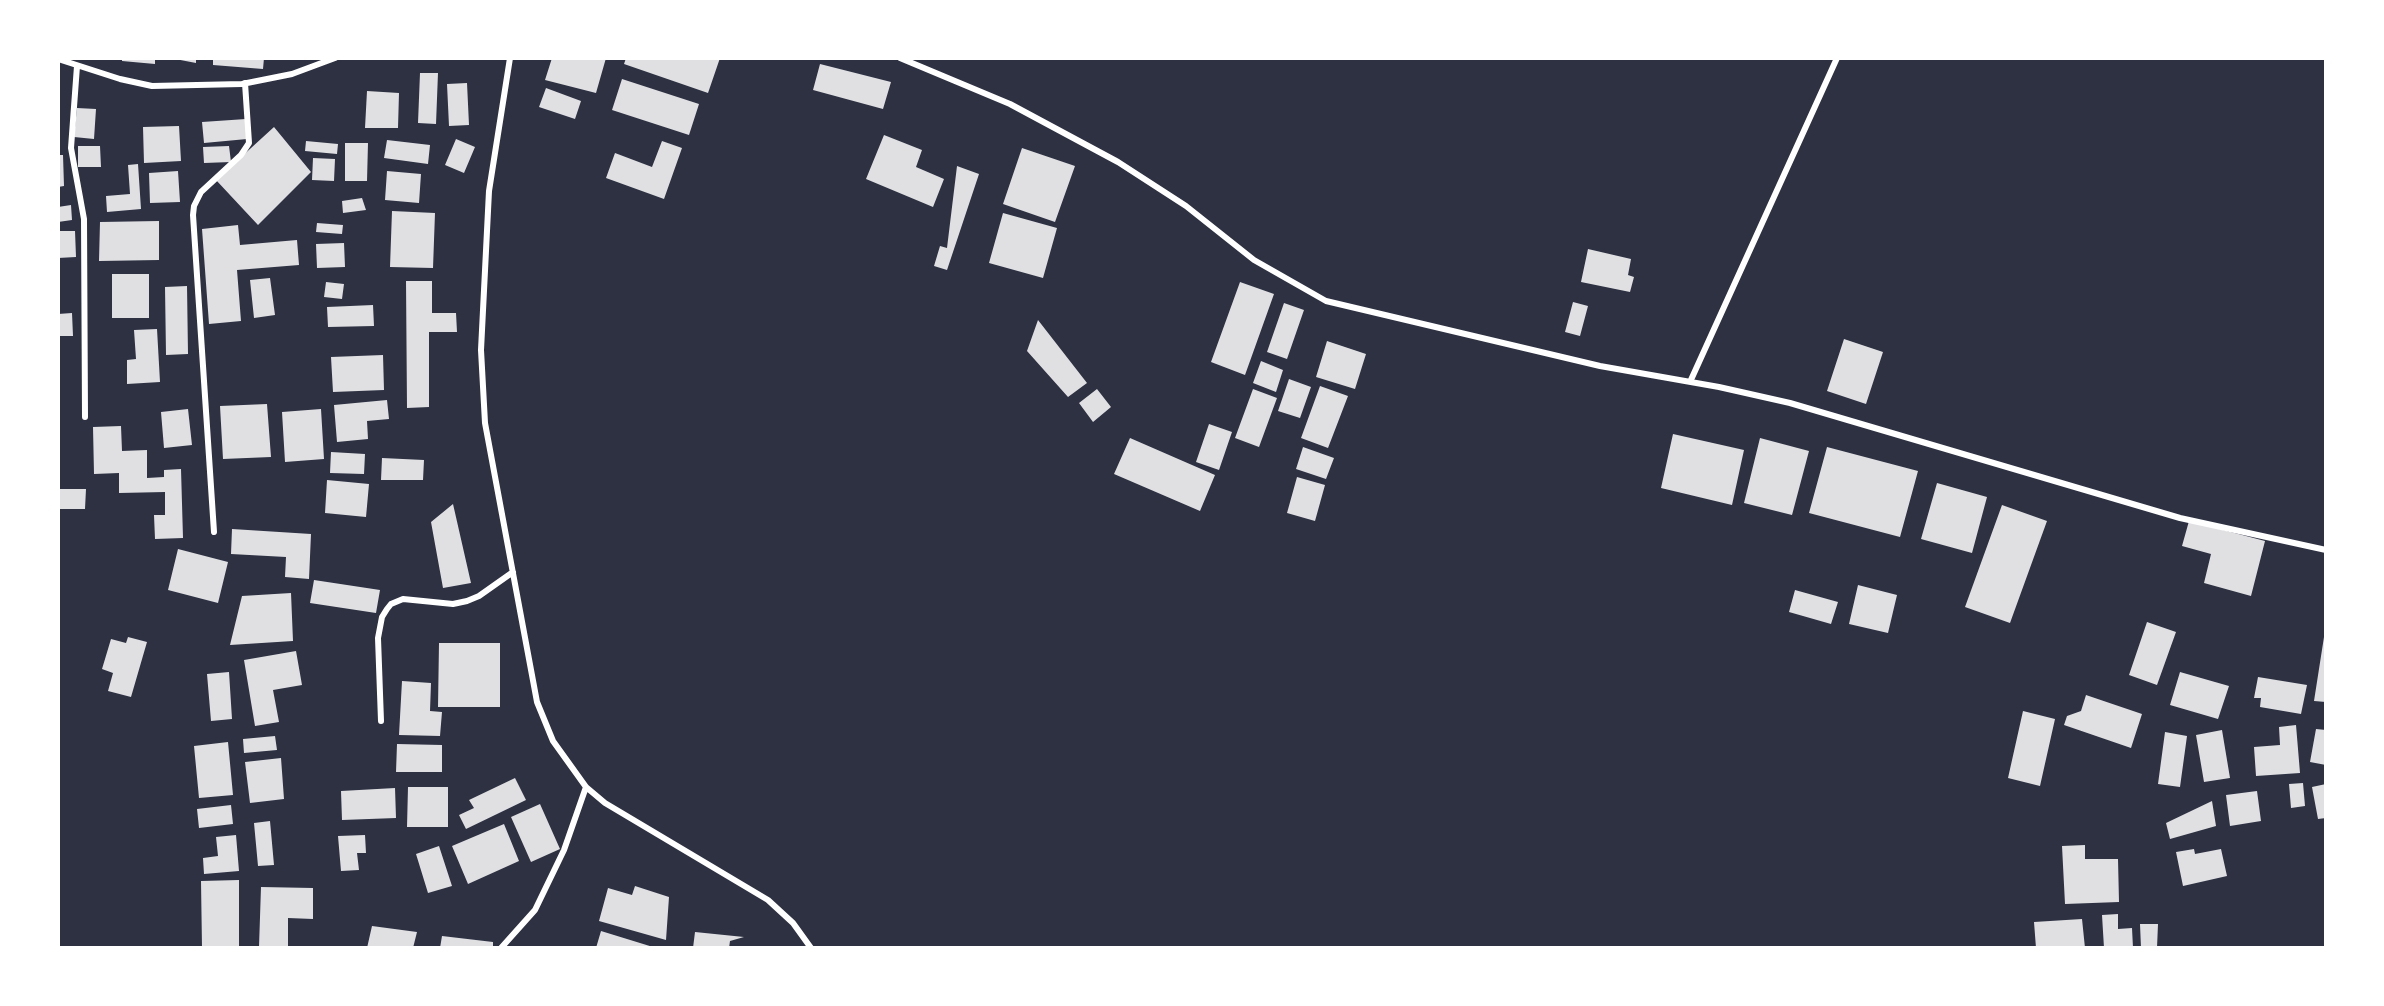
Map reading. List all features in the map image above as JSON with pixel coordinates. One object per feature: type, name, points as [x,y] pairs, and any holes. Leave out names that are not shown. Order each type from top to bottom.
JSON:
[{"type":"street","points":[[58,59],[120,79],[152,86],[245,83],[292,74],[334,58]]},
{"type":"street","points":[[510,58],[489,191],[481,350],[484,423],[537,702],[554,741],[586,787],[605,803],[768,900],[793,923],[811,948]]},
{"type":"street","points":[[900,58],[1010,104],[1118,162],[1186,206],[1254,260],[1326,301],[1600,366],[1790,403],[2180,518],[2325,550]]},
{"type":"street","points":[[1690,382],[1837,58]]},
{"type":"street","points":[[77,66],[70,148],[84,219],[86,417]]},
{"type":"street","points":[[214,532],[193,215],[197,198],[201,192],[241,155],[249,143],[245,83]]},
{"type":"street","points":[[381,720],[378,638],[382,617],[391,604],[403,599],[453,604],[479,596],[513,572]]},
{"type":"street","points":[[501,948],[535,910],[564,850],[586,787]]},
{"type":"building","points":[[122,58],[155,58],[155,64],[122,61]]},
{"type":"building","points":[[170,58],[196,58],[196,63]]},
{"type":"building","points":[[213,58],[264,58],[263,69],[213,65]]},
{"type":"building","points":[[552,58],[606,58],[596,93],[545,80]]},
{"type":"building","points":[[626,58],[720,58],[708,93],[624,64]]},
{"type":"building","points":[[820,64],[891,82],[883,109],[813,90]]},
{"type":"building","points":[[420,73],[438,73],[436,124],[418,123]]},
{"type":"building","points":[[622,79],[699,104],[689,135],[612,110]]},
{"type":"building","points":[[467,83],[469,125],[449,126],[447,84]]},
{"type":"building","points":[[546,88],[581,101],[575,119],[539,107]]},
{"type":"building","points":[[367,91],[399,93],[398,128],[365,128]]},
{"type":"building","points":[[77,108],[96,109],[94,139],[74,137]]},
{"type":"building","points":[[246,119],[247,139],[204,143],[202,122]]},
{"type":"building","points":[[179,126],[181,161],[144,163],[143,127]]},
{"type":"building","points":[[274,127],[311,172],[258,225],[216,180]]},
{"type":"building","points":[[884,135],[922,150],[916,167],[944,179],[933,207],[866,179]]},
{"type":"building","points":[[456,139],[475,147],[464,173],[445,165]]},
{"type":"building","points":[[387,140],[430,145],[428,164],[384,158]]},
{"type":"building","points":[[306,141],[338,144],[337,154],[305,151]]},
{"type":"building","points":[[662,141],[682,148],[664,199],[606,178],[615,153],[652,167]]},
{"type":"building","points":[[345,143],[368,143],[367,181],[345,181]]},
{"type":"building","points":[[78,146],[100,146],[101,167],[78,167]]},
{"type":"building","points":[[229,146],[231,162],[204,163],[203,147]]},
{"type":"building","points":[[1022,148],[1075,166],[1055,222],[1003,204]]},
{"type":"building","points":[[58,155],[63,155],[64,186],[58,187]]},
{"type":"building","points":[[313,158],[335,159],[334,181],[312,180]]},
{"type":"building","points":[[138,164],[141,209],[107,212],[106,196],[130,194],[128,165]]},
{"type":"building","points":[[957,166],[979,174],[947,270],[934,266],[940,246],[947,248]]},
{"type":"building","points":[[178,171],[180,202],[150,203],[149,173]]},
{"type":"building","points":[[387,171],[421,174],[419,203],[385,200]]},
{"type":"building","points":[[362,198],[366,210],[343,213],[342,201]]},
{"type":"building","points":[[71,205],[72,220],[58,222],[58,207]]},
{"type":"building","points":[[392,211],[435,213],[433,268],[390,267]]},
{"type":"building","points":[[1003,213],[1057,228],[1043,278],[989,263]]},
{"type":"building","points":[[159,221],[159,260],[99,261],[100,222]]},
{"type":"building","points":[[317,223],[343,225],[342,234],[316,232]]},
{"type":"building","points":[[238,225],[240,245],[297,240],[299,265],[237,270],[241,321],[209,324],[202,229]]},
{"type":"building","points":[[58,231],[75,231],[76,257],[58,258]]},
{"type":"building","points":[[344,243],[345,267],[317,268],[316,244]]},
{"type":"building","points":[[1588,249],[1631,259],[1628,275],[1634,277],[1630,292],[1581,282]]},
{"type":"building","points":[[112,274],[149,274],[149,318],[112,318]]},
{"type":"building","points":[[270,278],[275,315],[254,318],[250,280]]},
{"type":"building","points":[[406,281],[432,281],[432,313],[456,313],[457,332],[429,332],[429,407],[407,408]]},
{"type":"building","points":[[326,282],[344,284],[342,299],[324,297]]},
{"type":"building","points":[[1240,282],[1274,294],[1245,375],[1211,362]]},
{"type":"building","points":[[187,286],[188,354],[166,355],[165,287]]},
{"type":"building","points":[[1573,302],[1588,306],[1580,336],[1565,332]]},
{"type":"building","points":[[1284,303],[1304,310],[1287,359],[1267,352]]},
{"type":"building","points":[[373,305],[374,326],[328,327],[327,307]]},
{"type":"building","points":[[72,313],[73,336],[58,336],[58,314]]},
{"type":"building","points":[[1038,320],[1087,383],[1068,397],[1027,351]]},
{"type":"building","points":[[157,329],[160,382],[127,384],[127,360],[136,359],[134,330]]},
{"type":"building","points":[[1844,339],[1883,352],[1866,404],[1827,391]]},
{"type":"building","points":[[1327,341],[1366,354],[1355,389],[1316,377]]},
{"type":"building","points":[[383,355],[384,390],[333,392],[331,357]]},
{"type":"building","points":[[1261,361],[1283,370],[1276,392],[1253,383]]},
{"type":"building","points":[[1289,379],[1311,387],[1300,418],[1278,411]]},
{"type":"building","points":[[1320,386],[1348,396],[1328,448],[1301,438]]},
{"type":"building","points":[[1097,389],[1111,407],[1093,422],[1079,403]]},
{"type":"building","points":[[1253,389],[1277,398],[1259,447],[1235,438]]},
{"type":"building","points":[[387,400],[389,419],[367,421],[368,439],[337,442],[334,405]]},
{"type":"building","points":[[267,404],[271,457],[223,459],[220,406]]},
{"type":"building","points":[[188,409],[192,445],[164,448],[161,412]]},
{"type":"building","points":[[321,409],[324,459],[285,462],[282,412]]},
{"type":"building","points":[[1209,424],[1232,432],[1219,470],[1196,462]]},
{"type":"building","points":[[121,426],[122,451],[147,450],[147,478],[164,477],[164,470],[181,469],[183,538],[155,539],[154,515],[165,515],[165,492],[119,493],[119,473],[94,474],[93,427]]},
{"type":"building","points":[[1673,434],[1744,450],[1732,505],[1661,488]]},
{"type":"building","points":[[1130,438],[1215,475],[1200,511],[1114,474]]},
{"type":"building","points":[[1760,438],[1809,451],[1792,515],[1744,503]]},
{"type":"building","points":[[1303,447],[1334,458],[1326,479],[1296,469]]},
{"type":"building","points":[[1827,447],[1918,471],[1900,537],[1809,513]]},
{"type":"building","points":[[331,452],[365,454],[364,474],[330,473]]},
{"type":"building","points":[[382,458],[424,460],[423,480],[381,480]]},
{"type":"building","points":[[1297,477],[1325,485],[1315,521],[1287,513]]},
{"type":"building","points":[[327,480],[369,484],[366,517],[325,513]]},
{"type":"building","points":[[1937,483],[1987,497],[1972,553],[1921,539]]},
{"type":"building","points":[[58,489],[86,489],[85,509],[58,509]]},
{"type":"building","points":[[453,504],[471,583],[443,588],[431,522]]},
{"type":"building","points":[[2002,505],[2047,521],[2010,623],[1965,607]]},
{"type":"building","points":[[2189,521],[2265,541],[2251,596],[2204,583],[2211,554],[2182,546]]},
{"type":"building","points":[[232,529],[311,534],[309,579],[285,577],[286,557],[231,554]]},
{"type":"building","points":[[178,549],[228,562],[218,603],[168,590]]},
{"type":"building","points":[[314,580],[380,590],[376,613],[310,603]]},
{"type":"building","points":[[1858,585],[1897,595],[1888,633],[1849,624]]},
{"type":"building","points":[[1795,590],[1838,602],[1831,624],[1789,612]]},
{"type":"building","points":[[291,593],[293,641],[230,645],[242,596]]},
{"type":"building","points":[[2147,622],[2176,632],[2157,685],[2129,675]]},
{"type":"building","points":[[128,637],[147,642],[131,697],[108,691],[113,673],[102,669],[111,639],[126,643]]},
{"type":"building","points":[[2324,637],[2326,637],[2326,702],[2314,701]]},
{"type":"building","points":[[439,643],[500,643],[500,707],[438,707]]},
{"type":"building","points":[[296,651],[302,685],[273,690],[279,722],[255,726],[244,660]]},
{"type":"building","points":[[229,672],[232,719],[211,721],[207,674]]},
{"type":"building","points":[[2180,672],[2229,686],[2218,719],[2170,705]]},
{"type":"building","points":[[2258,677],[2307,685],[2301,714],[2260,707],[2261,698],[2254,698]]},
{"type":"building","points":[[402,681],[431,683],[430,711],[442,712],[440,736],[399,735]]},
{"type":"building","points":[[2086,695],[2142,714],[2131,748],[2064,725],[2067,716],[2081,711]]},
{"type":"building","points":[[2023,711],[2055,719],[2040,786],[2008,778]]},
{"type":"building","points":[[2296,725],[2300,773],[2256,776],[2254,747],[2280,745],[2279,727]]},
{"type":"building","points":[[2316,729],[2326,730],[2326,765],[2310,762]]},
{"type":"building","points":[[2222,730],[2230,778],[2204,782],[2196,735]]},
{"type":"building","points":[[2165,732],[2187,736],[2180,787],[2158,784]]},
{"type":"building","points":[[275,736],[277,750],[244,753],[243,739]]},
{"type":"building","points":[[228,742],[233,795],[199,798],[194,746]]},
{"type":"building","points":[[397,744],[442,745],[442,772],[396,772]]},
{"type":"building","points":[[281,758],[284,799],[250,803],[245,762]]},
{"type":"building","points":[[515,778],[526,800],[466,829],[459,815],[474,808],[469,800]]},
{"type":"building","points":[[2303,783],[2305,806],[2291,808],[2289,784]]},
{"type":"building","points":[[2326,784],[2326,818],[2318,819],[2312,787]]},
{"type":"building","points":[[408,787],[448,787],[448,827],[407,827]]},
{"type":"building","points":[[395,788],[396,818],[342,820],[341,791]]},
{"type":"building","points":[[2257,791],[2261,821],[2230,826],[2226,795]]},
{"type":"building","points":[[2212,801],[2216,826],[2170,839],[2166,823]]},
{"type":"building","points":[[540,804],[560,849],[531,862],[511,817]]},
{"type":"building","points":[[231,805],[233,824],[199,828],[197,809]]},
{"type":"building","points":[[270,821],[274,865],[258,866],[254,823]]},
{"type":"building","points":[[504,824],[519,861],[468,884],[452,846]]},
{"type":"building","points":[[236,835],[239,871],[204,874],[203,858],[218,856],[216,837]]},
{"type":"building","points":[[365,835],[366,853],[357,853],[359,870],[341,871],[338,836]]},
{"type":"building","points":[[2085,845],[2085,859],[2118,859],[2119,902],[2065,904],[2062,846]]},
{"type":"building","points":[[439,846],[452,886],[428,893],[416,854]]},
{"type":"building","points":[[2194,849],[2195,854],[2221,849],[2227,876],[2183,886],[2176,852]]},
{"type":"building","points":[[239,880],[239,948],[202,948],[201,881]]},
{"type":"building","points":[[635,886],[669,897],[666,940],[599,921],[608,888],[632,895]]},
{"type":"building","points":[[261,887],[313,888],[313,919],[288,918],[288,947],[259,947]]},
{"type":"building","points":[[2118,914],[2118,929],[2132,928],[2133,948],[2104,948],[2102,915]]},
{"type":"building","points":[[2082,919],[2085,948],[2036,948],[2034,922]]},
{"type":"building","points":[[2140,924],[2158,924],[2157,948],[2141,948]]},
{"type":"building","points":[[372,926],[417,932],[413,948],[367,948]]},
{"type":"building","points":[[601,931],[653,947],[596,948]]},
{"type":"building","points":[[695,932],[744,937],[730,941],[729,948],[693,948]]},
{"type":"building","points":[[442,936],[493,942],[493,948],[440,948]]}]
